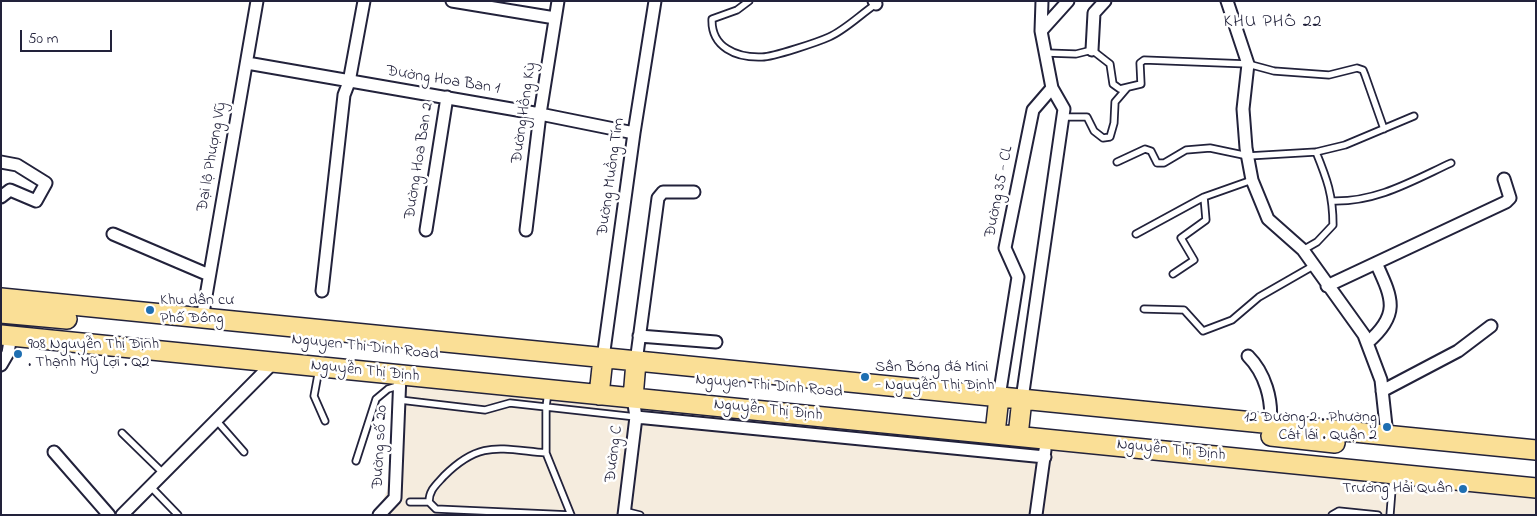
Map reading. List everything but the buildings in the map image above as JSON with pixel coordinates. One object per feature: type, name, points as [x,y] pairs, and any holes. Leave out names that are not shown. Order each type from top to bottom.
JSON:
[{"type":"main road","name":"Nguyễn Thị Định","points":[[1,298],[202,319],[601,378],[1020,418],[1270,424],[1386,441],[1536,450]]},
{"type":"main road","name":"Nguyen Thi Dinh Road","points":[[1,312],[601,378]]},
{"type":"main road","name":"Nguyễn Thị Định","points":[[10,335],[49,341],[276,358],[319,367],[548,393],[601,378],[634,381],[893,432],[997,415],[1020,418],[1046,438],[1393,475],[1536,488]]},
{"type":"main road","name":"Nguyen Thi Dinh Road","points":[[276,358],[401,376]]},
{"type":"main road","name":"Nguyen Thi Dinh Road","points":[[634,381],[997,415]]},
{"type":"main road","points":[[1020,418],[1386,441],[1536,462]]},
{"type":"main road","points":[[1020,418],[1536,478]]},
{"type":"street","name":"Đại lộ Phượng Vỹ","points":[[202,319],[257,1]]},
{"type":"street","points":[[322,291],[344,95],[349,82],[364,1]]},
{"type":"street","points":[[452,1],[555,18]]},
{"type":"street","name":"Đường Hồng Kỳ","points":[[526,230],[540,114],[558,1]]},
{"type":"street","name":"Đường Muồng Tím","points":[[601,378],[634,133],[655,1]]},
{"type":"street","points":[[1020,418],[1042,249],[1064,117],[1064,109],[1052,88],[1047,52],[1041,31],[1042,1]]},
{"type":"street","points":[[1041,31],[1068,1]]},
{"type":"street","points":[[1092,50],[1094,13],[1105,1]]},
{"type":"street","points":[[1228,2],[1248,64],[1243,109],[1252,180],[1268,219],[1303,250],[1364,335],[1381,380],[1386,441]]},
{"type":"street","name":"Đường Hoa Ban 1","points":[[246,63],[349,82],[447,97],[634,133]]},
{"type":"street","name":"Đường 35 - CL","points":[[997,415],[1018,278],[1006,248],[1033,110],[1052,88]]},
{"type":"street","name":"Đường Hoa Ban 2","points":[[426,230],[447,97]]},
{"type":"street","points":[[1,162],[18,166],[46,183],[36,201],[10,190],[1,197]]},
{"type":"street","points":[[1327,286],[1506,202],[1510,198],[1510,192],[1504,180]]},
{"type":"street","name":"Đường C","points":[[624,513],[636,417],[634,381],[658,198],[663,192],[694,192]]},
{"type":"street","points":[[113,234],[209,276]]},
{"type":"street","points":[[1367,343],[1380,331],[1391,307],[1391,299],[1386,284],[1376,263]]},
{"type":"street","points":[[1382,391],[1458,351],[1491,326]]},
{"type":"street","points":[[1,365],[8,353],[10,335]]},
{"type":"street","points":[[639,336],[716,342]]},
{"type":"street","points":[[1248,356],[1259,370],[1269,397],[1270,424]]},
{"type":"street","points":[[122,515],[276,358]]},
{"type":"street","name":"Đường số 20","points":[[380,515],[395,498],[401,376]]},
{"type":"street","points":[[636,417],[893,432],[1045,457]]},
{"type":"street","points":[[1036,515],[1046,438]]},
{"type":"street","points":[[54,452],[109,515]]},
{"type":"lane","points":[[749,1],[737,10],[712,18],[711,28],[718,43],[736,53],[763,57],[830,37],[877,2]]},
{"type":"lane","points":[[1047,52],[1076,54],[1092,50],[1110,64],[1113,84],[1120,88],[1141,84],[1140,63],[1144,60],[1248,64],[1274,71],[1329,75],[1357,68],[1363,70],[1384,129]]},
{"type":"lane","points":[[1064,117],[1087,117],[1094,131],[1102,138],[1110,137],[1114,122],[1115,102],[1128,88]]},
{"type":"lane","points":[[1117,162],[1146,148],[1151,152],[1157,163],[1164,163],[1186,150],[1210,148],[1248,156],[1316,152],[1345,145],[1414,116]]},
{"type":"lane","points":[[1303,250],[1318,242],[1333,225],[1333,201],[1330,185],[1316,152]]},
{"type":"lane","points":[[1333,201],[1356,202],[1379,195],[1451,163]]},
{"type":"lane","points":[[1136,234],[1204,197],[1252,180]]},
{"type":"lane","points":[[1173,274],[1194,260],[1181,238],[1206,220],[1204,197]]},
{"type":"lane","points":[[1144,309],[1184,310],[1203,331],[1232,320],[1259,296],[1313,266]]},
{"type":"lane","points":[[319,367],[314,396],[325,421]]},
{"type":"lane","points":[[356,461],[376,399],[401,376]]},
{"type":"lane","points":[[400,400],[485,410],[548,393],[636,417]]},
{"type":"lane","points":[[410,502],[429,502],[436,509],[571,515],[546,453],[548,393]]},
{"type":"lane","points":[[216,420],[244,452]]},
{"type":"lane","points":[[122,433],[162,473]]},
{"type":"lane","points":[[429,502],[431,490],[460,461],[481,450],[546,453]]},
{"type":"lane","points":[[1390,515],[1393,475]]},
{"type":"lane","points":[[150,486],[178,515]]},
{"type":"lane","points":[[1332,515],[1339,511],[1378,515]]},
{"type":"lane","points":[[624,513],[640,515]]},
{"type":"shaded area","points":[[396,384],[1536,499],[1536,515],[372,515],[380,506],[387,491]]},
{"type":"place","name":"Khu dân cư Phố Đông","points":[[150,310]]},
{"type":"place","name":"908 Nguyễn Thị Định . Thạnh Mỹ Lợi . Q2","points":[[18,354]]},
{"type":"place","name":"Sân Bóng đá Mini - Nguyễn Thị Định","points":[[865,377]]},
{"type":"place","name":"12 Đường 2 . Phường Cát lái . Quận 2","points":[[1387,427]]},
{"type":"place","name":"Trường Hải Quân","points":[[1463,489]]},
{"type":"district","name":"KHU PHỐ 22","points":[[1273,23]]}]
